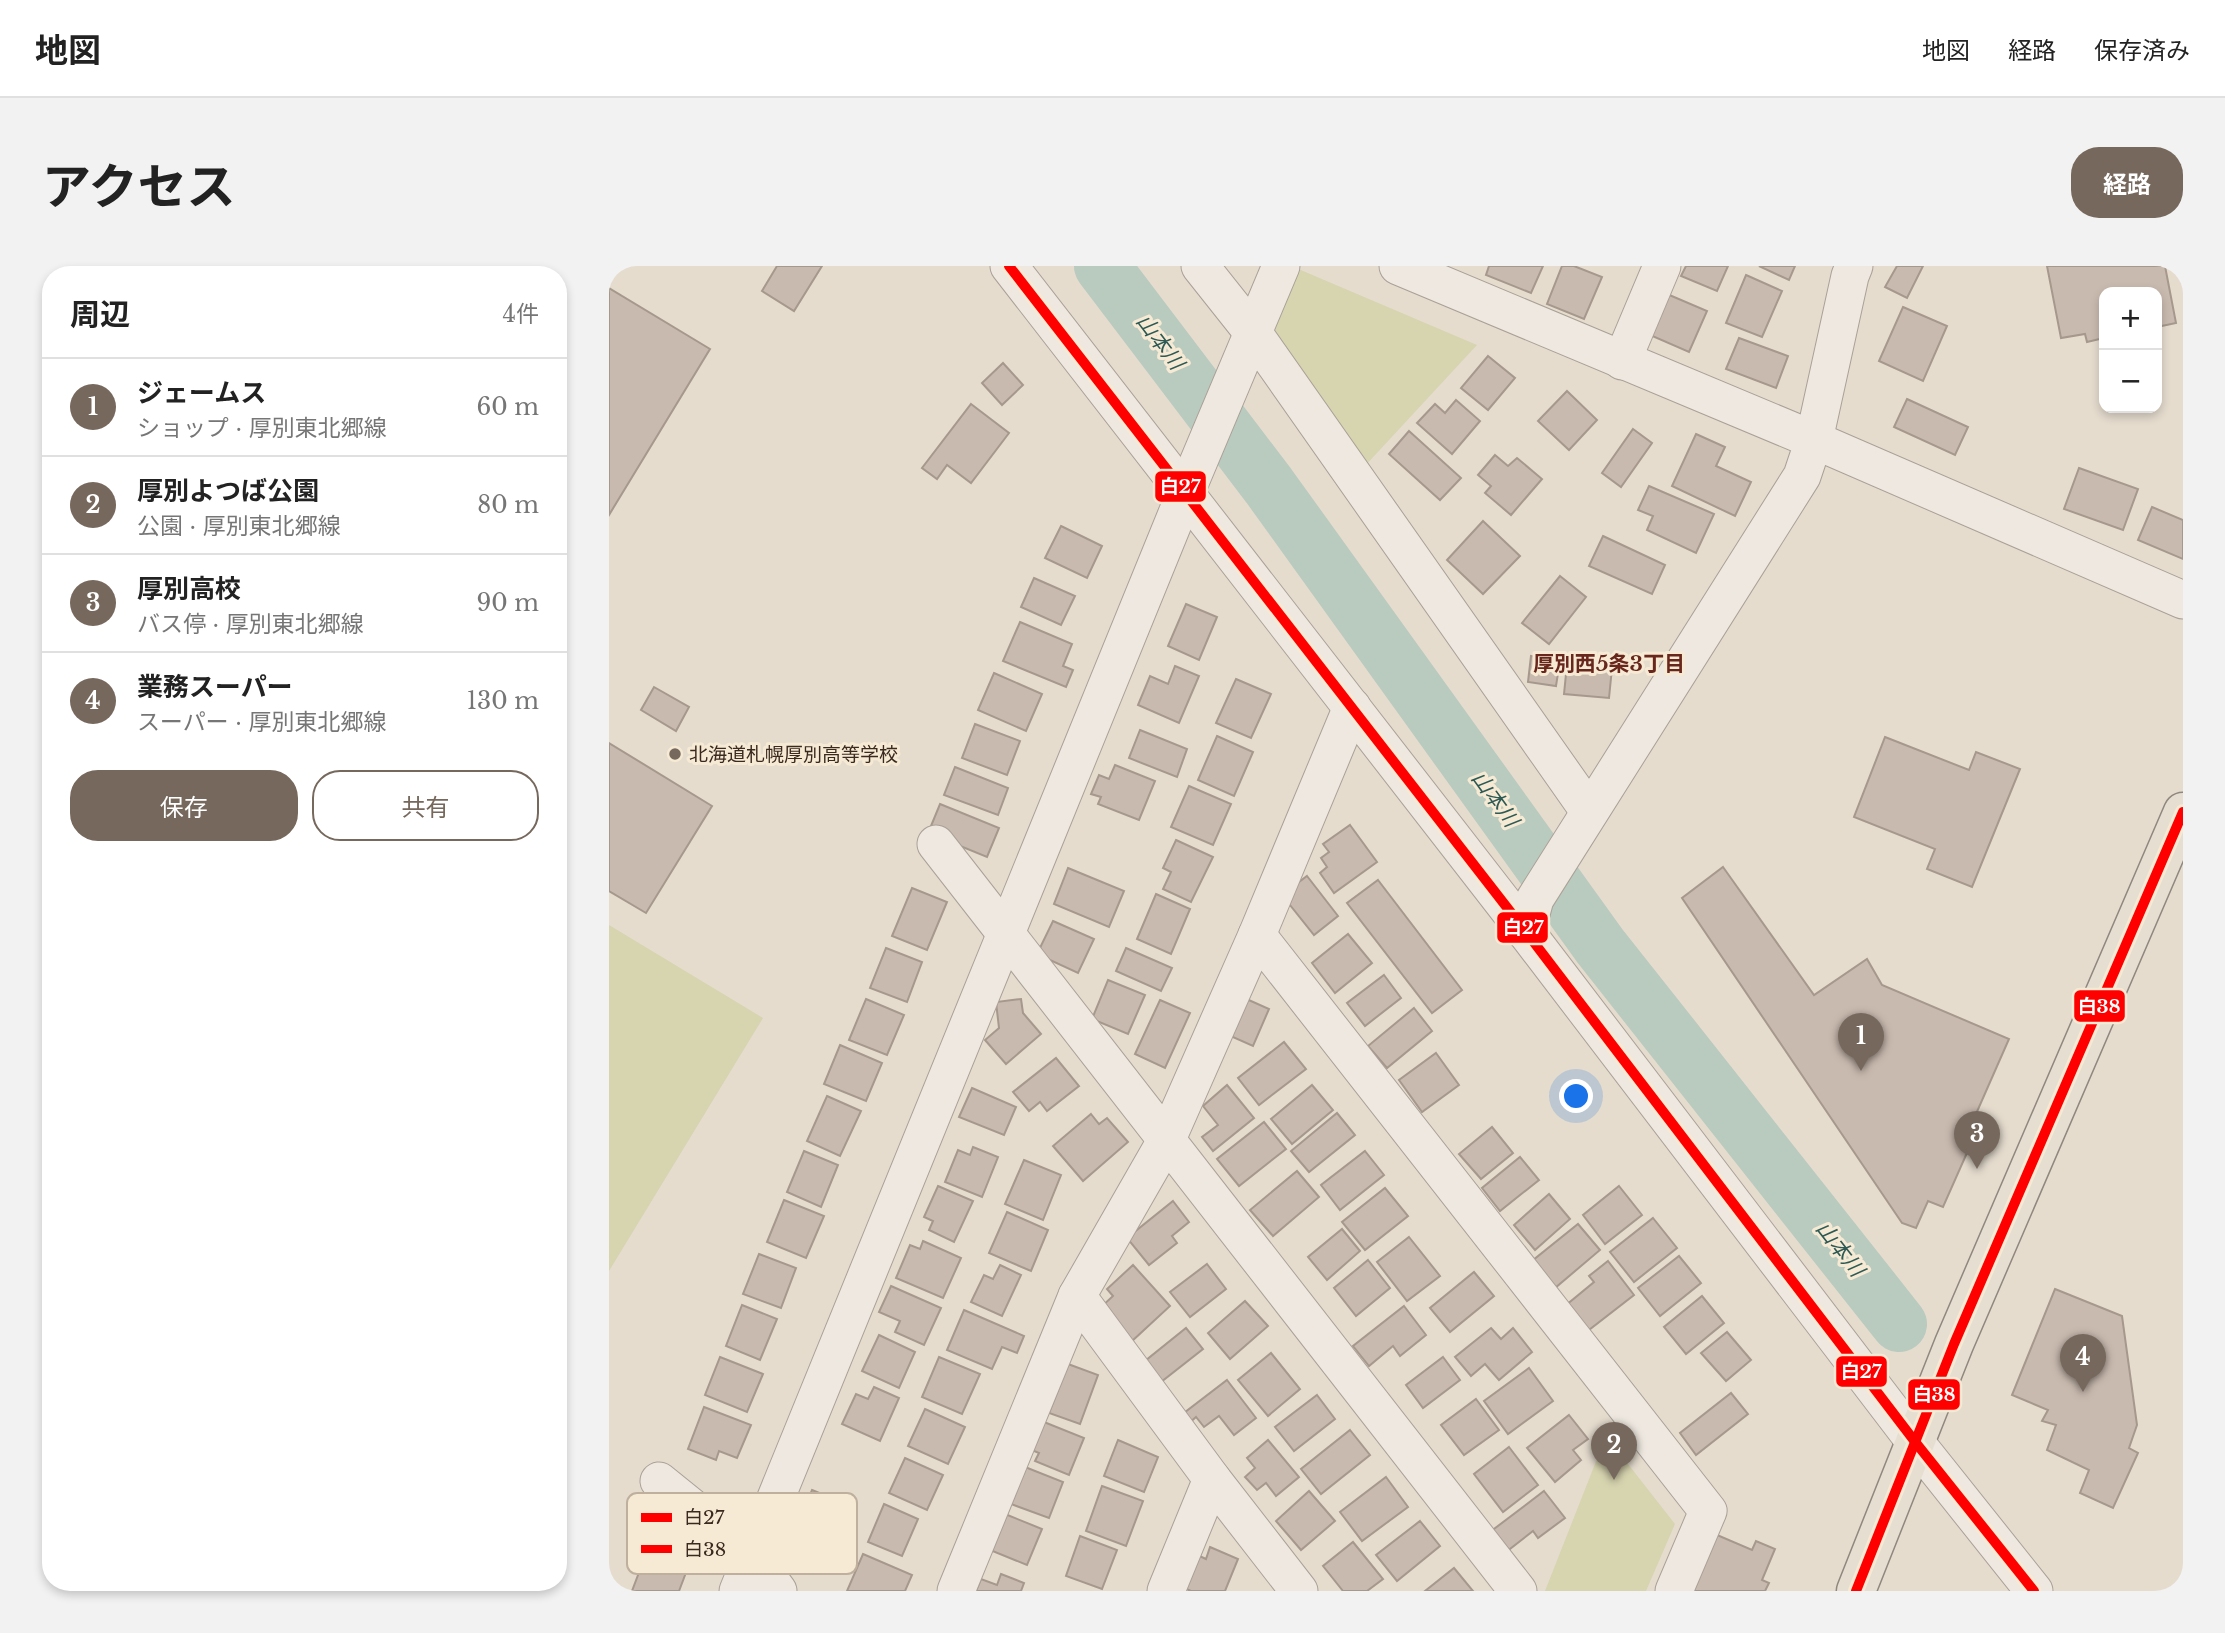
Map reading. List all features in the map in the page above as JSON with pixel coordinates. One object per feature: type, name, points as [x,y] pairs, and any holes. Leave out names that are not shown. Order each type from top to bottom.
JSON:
[{"type":"main road","points":[[1856,1591],[1954,1344],[2183,811]]},
{"type":"street","points":[[1009,266],[1352,708],[1531,915],[1916,1443],[2034,1591]]},
{"type":"street","points":[[1200,266],[1249,344],[1589,811]]},
{"type":"street","points":[[778,1493],[1185,494],[1281,266]]},
{"type":"street","points":[[1398,266],[1466,279],[1622,361],[1814,440],[2183,600]]},
{"type":"street","points":[[1622,361],[1662,266]]},
{"type":"street","points":[[1531,915],[1589,811],[1802,476],[1814,440],[1854,266]]},
{"type":"street","points":[[956,1591],[1077,1296],[1167,1139],[1257,935],[1352,708]]},
{"type":"street","points":[[936,844],[1518,1591]]},
{"type":"street","points":[[1257,935],[1708,1511],[1674,1591]]},
{"type":"street","points":[[1077,1296],[1212,1479],[1299,1591]]},
{"type":"street","points":[[1166,1591],[1212,1479]]},
{"type":"street","points":[[659,1481],[674,1493]]},
{"type":"street","points":[[738,1591],[745,1574]]},
{"type":"street","points":[[765,1574],[778,1591]]},
{"type":"shaded area","points":[[1296,268],[1477,345],[1364,467],[1267,342]]},
{"type":"shaded area","points":[[609,925],[763,1018],[609,1271]]},
{"type":"shaded area","points":[[1606,1436],[1675,1524],[1646,1591],[1545,1591]]},
{"type":"building","points":[[777,266],[822,266],[794,311],[762,291]]},
{"type":"building","points":[[1489,266],[1543,266],[1531,293],[1486,275]]},
{"type":"building","points":[[1562,266],[1574,266],[1602,277],[1584,319],[1547,304]]},
{"type":"building","points":[[1686,266],[1728,266],[1717,291],[1681,276]]},
{"type":"building","points":[[1759,266],[1795,266],[1789,280]]},
{"type":"building","points":[[1897,266],[1923,266],[1907,298],[1885,287]]},
{"type":"building","points":[[2047,266],[2165,266],[2176,323],[2162,326],[2162,287],[2099,287],[2099,339],[2087,342],[2085,334],[2061,338]]},
{"type":"building","points":[[1746,275],[1782,291],[1762,337],[1726,323]]},
{"type":"building","points":[[609,288],[710,349],[609,515]]},
{"type":"building","points":[[1667,294],[1707,311],[1689,352],[1650,335]]},
{"type":"building","points":[[1903,307],[1947,326],[1923,381],[1879,361]]},
{"type":"building","points":[[1739,338],[1788,356],[1776,388],[1726,369]]},
{"type":"building","points":[[1488,356],[1515,378],[1488,410],[1461,388]]},
{"type":"building","points":[[1003,363],[1023,385],[1002,405],[982,383]]},
{"type":"building","points":[[1567,391],[1597,420],[1569,450],[1538,421]]},
{"type":"building","points":[[1907,399],[1968,427],[1955,455],[1894,427]]},
{"type":"building","points":[[1456,400],[1480,421],[1452,454],[1417,423],[1435,404],[1445,413]]},
{"type":"building","points":[[971,404],[1009,433],[971,483],[947,465],[937,479],[922,468]]},
{"type":"building","points":[[1633,429],[1652,443],[1621,487],[1602,473]]},
{"type":"building","points":[[1409,431],[1461,478],[1440,500],[1389,454]]},
{"type":"building","points":[[1696,434],[1725,447],[1716,466],[1751,482],[1735,516],[1672,486]]},
{"type":"building","points":[[1495,455],[1508,466],[1517,458],[1542,479],[1511,515],[1485,493],[1491,486],[1478,475]]},
{"type":"building","points":[[2079,468],[2138,489],[2123,530],[2064,509]]},
{"type":"building","points":[[1649,486],[1714,514],[1696,553],[1647,530],[1653,516],[1638,510]]},
{"type":"building","points":[[2152,507],[2183,520],[2183,559],[2138,540]]},
{"type":"building","points":[[1483,521],[1520,556],[1483,594],[1447,560]]},
{"type":"building","points":[[1061,526],[1102,546],[1087,578],[1045,558]]},
{"type":"building","points":[[1603,536],[1665,565],[1652,594],[1589,566]]},
{"type":"building","points":[[1560,576],[1586,597],[1549,644],[1522,623]]},
{"type":"building","points":[[1034,578],[1075,596],[1061,625],[1021,607]]},
{"type":"building","points":[[1186,604],[1217,617],[1199,660],[1168,646]]},
{"type":"building","points":[[1020,622],[1072,644],[1063,666],[1073,670],[1066,687],[1003,661]]},
{"type":"building","points":[[1568,654],[1613,658],[1609,698],[1564,694]]},
{"type":"building","points":[[1531,656],[1560,660],[1556,686],[1528,682]]},
{"type":"building","points":[[1175,666],[1199,676],[1179,723],[1138,705],[1150,676],[1168,684]]},
{"type":"building","points":[[994,673],[1042,694],[1026,731],[978,710]]},
{"type":"building","points":[[1236,679],[1271,694],[1251,738],[1216,723]]},
{"type":"building","points":[[654,687],[689,707],[676,731],[641,710]]},
{"type":"building","points":[[975,724],[1020,741],[1007,775],[962,758]]},
{"type":"building","points":[[1140,730],[1187,749],[1177,777],[1129,758]]},
{"type":"building","points":[[1217,736],[1253,752],[1234,796],[1198,780]]},
{"type":"building","points":[[1885,737],[1969,770],[1976,752],[2020,769],[1972,887],[1927,869],[1935,849],[1854,817]]},
{"type":"building","points":[[609,743],[712,806],[646,913],[609,891]]},
{"type":"building","points":[[1115,765],[1155,781],[1139,820],[1098,804],[1101,797],[1091,794],[1099,775],[1109,779]]},
{"type":"building","points":[[955,767],[1008,788],[998,815],[944,795]]},
{"type":"building","points":[[1189,786],[1231,804],[1213,845],[1171,827]]},
{"type":"building","points":[[940,804],[999,828],[987,857],[943,839],[946,832],[931,826]]},
{"type":"building","points":[[1350,825],[1377,862],[1334,893],[1320,873],[1327,867],[1321,858],[1329,852],[1323,844]]},
{"type":"building","points":[[1176,840],[1213,857],[1191,902],[1163,889],[1171,872],[1163,868]]},
{"type":"building","points":[[1723,867],[1814,995],[1867,959],[1882,985],[2009,1039],[1972,1123],[1978,1128],[1943,1207],[1928,1201],[1916,1228],[1902,1223],[1682,898]]},
{"type":"building","points":[[1068,868],[1124,891],[1109,927],[1054,904]]},
{"type":"building","points":[[1307,876],[1338,916],[1314,935],[1282,895]]},
{"type":"building","points":[[1378,880],[1462,990],[1432,1013],[1347,903]]},
{"type":"building","points":[[912,888],[947,902],[927,950],[892,936]]},
{"type":"building","points":[[1156,894],[1190,909],[1171,954],[1137,939]]},
{"type":"building","points":[[1053,921],[1094,939],[1078,973],[1037,954]]},
{"type":"building","points":[[1348,934],[1372,963],[1335,993],[1312,963]]},
{"type":"building","points":[[886,948],[922,962],[907,1002],[870,988]]},
{"type":"building","points":[[1126,948],[1172,968],[1161,991],[1116,971]]},
{"type":"building","points":[[1384,975],[1401,998],[1365,1026],[1347,1003]]},
{"type":"building","points":[[1108,980],[1145,995],[1128,1034],[1092,1019]]},
{"type":"building","points":[[1242,997],[1269,1009],[1253,1046],[1226,1034]]},
{"type":"building","points":[[866,999],[904,1015],[887,1055],[849,1040]]},
{"type":"building","points":[[1021,999],[1023,1013],[1041,1034],[1006,1064],[985,1040],[999,1028],[996,1002]]},
{"type":"building","points":[[1160,1000],[1190,1013],[1165,1068],[1135,1054]]},
{"type":"building","points":[[1414,1008],[1432,1031],[1387,1068],[1368,1046]]},
{"type":"building","points":[[1284,1042],[1306,1069],[1259,1105],[1238,1078]]},
{"type":"building","points":[[840,1045],[882,1063],[866,1101],[824,1084]]},
{"type":"building","points":[[1436,1053],[1459,1085],[1422,1112],[1399,1080]]},
{"type":"building","points":[[1056,1058],[1079,1086],[1047,1111],[1040,1102],[1029,1111],[1013,1092]]},
{"type":"building","points":[[1227,1085],[1254,1118],[1213,1151],[1202,1137],[1218,1125],[1203,1106]]},
{"type":"building","points":[[1312,1085],[1333,1110],[1292,1144],[1271,1119]]},
{"type":"building","points":[[972,1088],[1016,1107],[1004,1135],[959,1117]]},
{"type":"building","points":[[827,1096],[861,1111],[840,1156],[807,1141]]},
{"type":"building","points":[[1337,1113],[1355,1135],[1309,1172],[1291,1151]]},
{"type":"building","points":[[1091,1114],[1099,1124],[1107,1118],[1128,1142],[1083,1181],[1053,1146]]},
{"type":"building","points":[[1264,1122],[1286,1149],[1239,1186],[1217,1159]]},
{"type":"building","points":[[1492,1127],[1513,1153],[1481,1179],[1459,1154]]},
{"type":"building","points":[[973,1147],[998,1157],[982,1197],[945,1182],[958,1150],[970,1155]]},
{"type":"building","points":[[804,1151],[838,1165],[821,1207],[787,1192]]},
{"type":"building","points":[[1365,1151],[1384,1175],[1340,1210],[1321,1185]]},
{"type":"building","points":[[1520,1157],[1539,1180],[1500,1211],[1482,1188]]},
{"type":"building","points":[[1024,1160],[1061,1175],[1043,1220],[1005,1204]]},
{"type":"building","points":[[1297,1171],[1319,1197],[1273,1236],[1250,1210]]},
{"type":"building","points":[[938,1186],[973,1201],[954,1242],[929,1230],[933,1221],[924,1217]]},
{"type":"building","points":[[1619,1186],[1642,1215],[1605,1244],[1583,1215]]},
{"type":"building","points":[[1385,1188],[1408,1216],[1365,1250],[1342,1222]]},
{"type":"building","points":[[1549,1194],[1570,1219],[1535,1250],[1514,1225]]},
{"type":"building","points":[[784,1200],[824,1216],[806,1258],[767,1242]]},
{"type":"building","points":[[1173,1201],[1189,1222],[1172,1236],[1177,1243],[1149,1265],[1127,1238]]},
{"type":"building","points":[[1007,1212],[1048,1230],[1031,1271],[989,1253]]},
{"type":"building","points":[[1653,1218],[1677,1248],[1634,1282],[1610,1252]]},
{"type":"building","points":[[1578,1224],[1600,1250],[1555,1288],[1532,1261]]},
{"type":"building","points":[[1342,1229],[1360,1251],[1327,1280],[1308,1257]]},
{"type":"building","points":[[1409,1237],[1440,1276],[1407,1301],[1377,1262]]},
{"type":"building","points":[[923,1241],[961,1258],[943,1298],[896,1278],[910,1245],[920,1249]]},
{"type":"building","points":[[759,1254],[796,1268],[781,1308],[743,1294]]},
{"type":"building","points":[[1679,1256],[1701,1283],[1660,1316],[1638,1288]]},
{"type":"building","points":[[1368,1260],[1390,1288],[1356,1316],[1334,1288]]},
{"type":"building","points":[[1608,1261],[1634,1295],[1585,1333],[1565,1306],[1594,1282],[1589,1276]]},
{"type":"building","points":[[1207,1264],[1226,1289],[1190,1317],[1170,1292]]},
{"type":"building","points":[[1000,1265],[1021,1275],[1002,1316],[971,1302],[984,1275],[993,1279]]},
{"type":"building","points":[[1133,1265],[1170,1306],[1131,1342],[1100,1308],[1113,1296],[1107,1289]]},
{"type":"building","points":[[1474,1272],[1494,1296],[1450,1332],[1430,1308]]},
{"type":"building","points":[[891,1286],[941,1308],[924,1345],[895,1332],[900,1321],[879,1312]]},
{"type":"building","points":[[2055,1289],[2122,1316],[2137,1425],[2129,1448],[2138,1453],[2113,1508],[2080,1493],[2089,1470],[2047,1450],[2056,1425],[2042,1421],[2048,1410],[2012,1395]]},
{"type":"building","points":[[1702,1296],[1724,1323],[1686,1354],[1664,1327]]},
{"type":"building","points":[[1245,1301],[1268,1326],[1230,1359],[1208,1333]]},
{"type":"building","points":[[742,1305],[777,1319],[760,1360],[726,1346]]},
{"type":"building","points":[[1404,1306],[1426,1335],[1400,1356],[1393,1346],[1369,1366],[1353,1346]]},
{"type":"building","points":[[964,1310],[1024,1336],[1017,1353],[1002,1347],[992,1369],[947,1350]]},
{"type":"building","points":[[1186,1328],[1203,1349],[1161,1382],[1145,1361]]},
{"type":"building","points":[[1491,1328],[1501,1339],[1513,1328],[1532,1352],[1499,1380],[1485,1364],[1471,1376],[1455,1357]]},
{"type":"building","points":[[1727,1332],[1751,1360],[1726,1381],[1701,1353]]},
{"type":"building","points":[[879,1335],[915,1352],[899,1388],[862,1371]]},
{"type":"building","points":[[1271,1353],[1300,1389],[1268,1416],[1238,1380]]},
{"type":"building","points":[[720,1357],[763,1374],[747,1412],[705,1395]]},
{"type":"building","points":[[939,1357],[980,1374],[962,1414],[922,1397]]},
{"type":"building","points":[[1443,1357],[1460,1380],[1423,1408],[1406,1385]]},
{"type":"building","points":[[1068,1364],[1098,1375],[1080,1424],[1049,1413]]},
{"type":"building","points":[[1529,1368],[1553,1401],[1508,1434],[1484,1401]]},
{"type":"building","points":[[1227,1380],[1256,1418],[1234,1435],[1219,1416],[1204,1427],[1196,1417],[1187,1425],[1180,1416]]},
{"type":"building","points":[[874,1387],[899,1398],[880,1441],[842,1424],[856,1394],[868,1399]]},
{"type":"building","points":[[1731,1393],[1748,1414],[1696,1455],[1680,1433]]},
{"type":"building","points":[[1317,1395],[1335,1419],[1294,1451],[1275,1427]]},
{"type":"building","points":[[1476,1399],[1499,1430],[1464,1455],[1441,1425]]},
{"type":"building","points":[[704,1407],[751,1425],[737,1458],[719,1451],[716,1460],[688,1449]]},
{"type":"building","points":[[925,1409],[965,1427],[948,1464],[908,1446]]},
{"type":"building","points":[[1569,1415],[1588,1439],[1573,1450],[1581,1460],[1555,1482],[1527,1448]]},
{"type":"building","points":[[1039,1420],[1084,1438],[1069,1475],[1035,1461],[1039,1453],[1027,1448]]},
{"type":"building","points":[[1350,1430],[1370,1455],[1321,1494],[1301,1469]]},
{"type":"building","points":[[1118,1440],[1158,1457],[1144,1492],[1104,1476]]},
{"type":"building","points":[[1268,1440],[1299,1477],[1276,1496],[1266,1483],[1257,1490],[1245,1477],[1255,1468],[1247,1458]]},
{"type":"building","points":[[1509,1447],[1538,1485],[1503,1512],[1474,1474]]},
{"type":"building","points":[[905,1458],[943,1475],[927,1510],[889,1493]]},
{"type":"building","points":[[1025,1467],[1063,1482],[1049,1518],[1011,1504]]},
{"type":"building","points":[[1386,1477],[1408,1507],[1362,1541],[1340,1512]]},
{"type":"building","points":[[1102,1486],[1143,1501],[1126,1546],[1086,1531]]},
{"type":"building","points":[[1309,1491],[1335,1521],[1301,1550],[1276,1521]]},
{"type":"building","points":[[1544,1491],[1565,1518],[1538,1538],[1533,1531],[1506,1552],[1490,1532]]},
{"type":"building","points":[[884,1504],[918,1519],[902,1556],[868,1542]]},
{"type":"building","points":[[1005,1514],[1042,1529],[1027,1565],[990,1550]]},
{"type":"building","points":[[1420,1521],[1440,1546],[1397,1581],[1376,1555]]},
{"type":"building","points":[[1710,1532],[1752,1550],[1756,1541],[1775,1549],[1762,1580],[1769,1583],[1765,1591],[1688,1591]]},
{"type":"building","points":[[1080,1536],[1117,1550],[1102,1589],[1066,1576]]},
{"type":"building","points":[[1353,1542],[1383,1579],[1367,1591],[1343,1591],[1323,1566]]},
{"type":"building","points":[[1210,1547],[1238,1559],[1225,1591],[1191,1591],[1177,1585],[1191,1552],[1206,1559]]},
{"type":"building","points":[[863,1554],[912,1575],[905,1591],[847,1591],[854,1574],[857,1574]]},
{"type":"building","points":[[1454,1568],[1473,1591],[1425,1591]]},
{"type":"building","points":[[638,1574],[685,1574],[679,1591],[632,1591]]},
{"type":"building","points":[[1001,1574],[1024,1583],[1021,1591],[976,1591],[981,1579],[997,1585]]},
{"type":"waterway","name":"山本川","points":[[1102,266],[1269,486],[1600,946],[1899,1324]]},
{"type":"transit line","name":"白27","points":[[1009,266],[1526,932],[1916,1443],[2034,1591]]},
{"type":"transit line","name":"白38","points":[[1856,1591],[1954,1344],[2183,812]]},
{"type":"place","name":"北海道札幌厚別高等学校","points":[[675,754]]},
{"type":"place","name":"ジェームス","points":[[1861,1071]]},
{"type":"place","name":"厚別高校","points":[[1977,1169]]},
{"type":"place","name":"業務スーパー","points":[[2083,1392]]},
{"type":"place","name":"厚別よつば公園","points":[[1614,1480]]},
{"type":"district","name":"厚別西5条3丁目","points":[[1609,664]]}]
